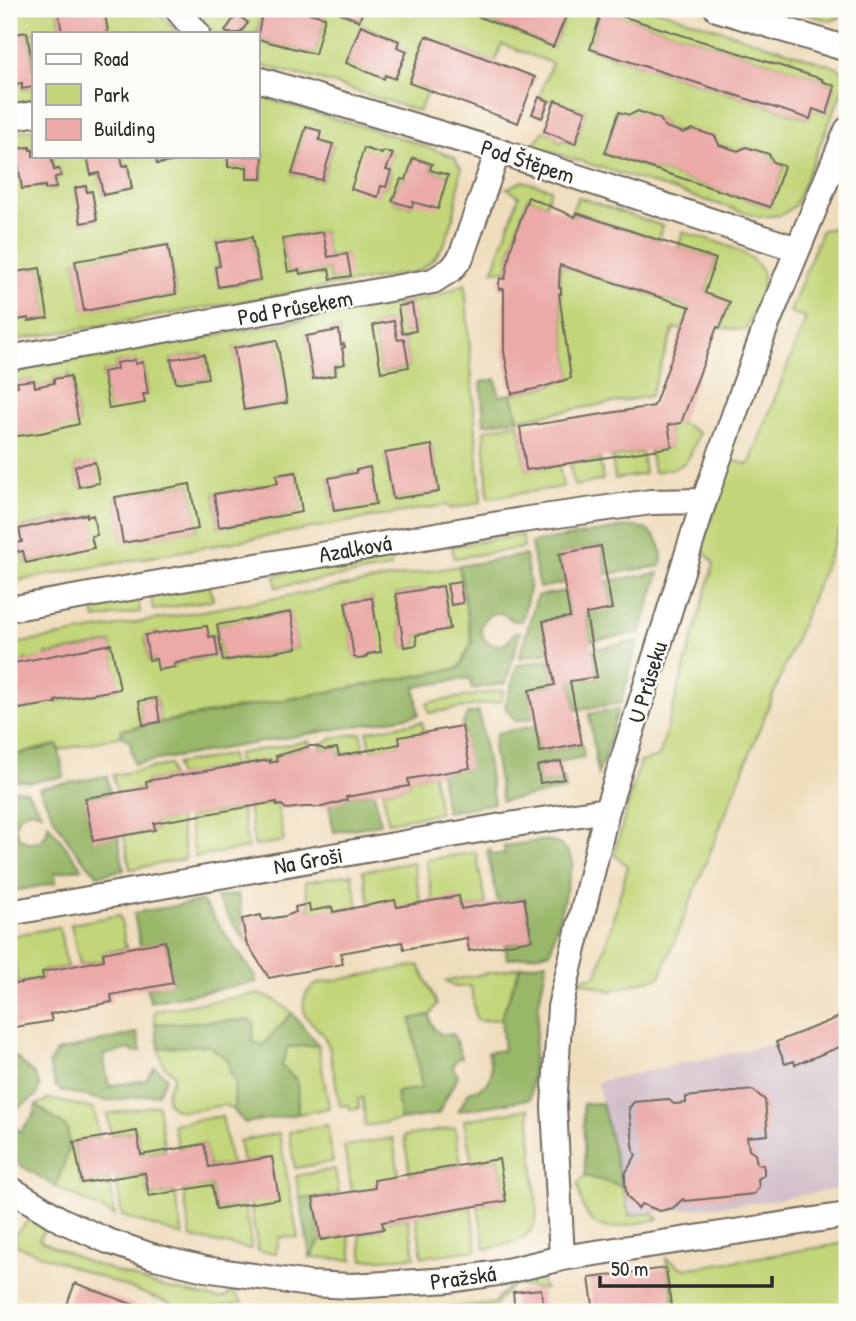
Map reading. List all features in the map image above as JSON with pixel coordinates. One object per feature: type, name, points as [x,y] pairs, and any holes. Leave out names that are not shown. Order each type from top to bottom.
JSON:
[{"type":"street","points":[[177,9],[196,32]]},
{"type":"street","points":[[717,9],[847,49]]},
{"type":"street","name":"Pod Štěpem","points":[[259,80],[498,151],[797,249]]},
{"type":"street","points":[[9,118],[32,114]]},
{"type":"street","name":"U Průseku","points":[[562,1258],[554,1106],[560,1007],[607,810],[704,501],[765,329],[847,130]]},
{"type":"street","name":"Pod Průsekem","points":[[9,358],[425,283],[447,273],[461,257],[498,151]]},
{"type":"street","name":"Azalková","points":[[9,609],[522,520],[651,502],[704,501]]},
{"type":"street","name":"Na Groši","points":[[9,913],[607,810]]},
{"type":"street","name":"Pražská","points":[[9,1188],[61,1220],[108,1241],[155,1257],[205,1269],[309,1284],[352,1286],[450,1280],[498,1273],[562,1258],[847,1215]]},
{"type":"shaded area","points":[[847,1014],[847,1187],[768,1201],[629,1215],[597,1082],[774,1044]]},
{"type":"green space","points":[[9,9],[58,9],[62,32],[32,32],[32,64],[27,32],[9,35]]},
{"type":"green space","points":[[104,9],[155,9],[177,32],[106,32],[108,30]]},
{"type":"green space","points":[[192,9],[263,9],[257,32],[241,32],[248,23],[237,15],[226,32],[214,32]]},
{"type":"green space","points":[[292,9],[341,9],[340,13],[359,21],[364,9],[459,9],[553,47],[569,9],[655,9],[839,68],[846,82],[795,205],[782,215],[759,217],[532,146],[544,131],[557,136],[556,141],[575,144],[586,111],[539,97],[552,63],[502,44],[495,62],[426,37],[409,82],[428,90],[419,111],[331,83],[259,65],[259,40],[315,54],[325,17]],"holes":[[[602,10],[822,79],[835,86],[827,113],[813,109],[809,119],[590,49]],[[361,25],[399,40],[397,47],[407,51],[395,79],[385,75],[384,78],[346,63]],[[619,112],[630,115],[638,112],[660,119],[665,127],[684,133],[714,136],[719,145],[738,151],[746,147],[769,154],[773,162],[784,166],[770,207],[606,153]]]},
{"type":"green space","points":[[788,9],[847,9],[847,14],[831,21]]},
{"type":"green space","points":[[21,83],[23,89],[32,87],[32,100],[9,104],[9,85]]},
{"type":"green space","points":[[259,97],[405,139],[454,157],[461,169],[454,213],[445,242],[428,264],[415,272],[9,341],[9,304],[12,320],[48,318],[40,268],[9,273],[9,133],[32,129],[32,150],[29,147],[18,149],[16,154],[22,189],[45,186],[46,189],[56,188],[55,177],[61,176],[59,169],[54,170],[51,158],[87,158],[91,174],[99,173],[103,195],[132,189],[128,165],[123,166],[121,158],[156,158],[157,164],[184,158],[228,158],[228,167],[247,167],[247,179],[262,179],[263,153],[259,153]],"holes":[[[306,127],[319,140],[333,145],[322,180],[292,174]],[[383,151],[393,154],[386,170],[391,172],[386,187],[381,186],[377,197]],[[413,158],[432,164],[430,170],[448,175],[413,202],[411,207],[392,201],[401,179],[406,180]],[[86,187],[87,192],[92,192],[97,220],[81,223],[75,189]],[[323,232],[328,257],[346,254],[350,275],[331,279],[329,269],[300,274],[299,270],[288,271],[282,239]],[[252,237],[260,280],[219,287],[215,267],[220,266],[216,243]],[[168,245],[176,294],[84,310],[75,261]]]},
{"type":"green space","points":[[523,181],[551,189],[546,205],[528,197],[511,248],[507,270],[493,271],[519,196],[507,188]]},
{"type":"green space","points":[[578,197],[662,226],[658,240],[577,213],[575,217],[570,215]]},
{"type":"green space","points":[[847,216],[847,511],[660,977],[611,991],[578,980],[597,975],[628,866],[614,855],[640,762],[659,757],[714,563],[701,548],[732,460],[749,465],[806,318],[790,312],[822,230],[843,227]]},
{"type":"green space","points":[[683,232],[734,248],[756,263],[762,272],[762,290],[745,330],[720,328],[729,302],[705,293],[716,259],[678,247]]},
{"type":"green space","points":[[560,265],[690,307],[682,330],[674,328],[650,396],[518,419],[512,394],[571,378],[559,294]]},
{"type":"green space","points":[[465,284],[481,502],[451,509],[447,505],[402,512],[9,582],[9,437],[79,424],[69,372],[68,376],[54,377],[54,383],[35,387],[33,380],[17,382],[18,386],[9,387],[9,371],[435,297]],"holes":[[[411,304],[416,331],[403,333],[398,306]],[[394,321],[398,340],[404,339],[409,367],[381,372],[373,325]],[[339,330],[336,375],[313,379],[306,336]],[[277,340],[287,403],[245,410],[234,348]],[[203,354],[208,378],[176,383],[171,359]],[[116,363],[143,363],[148,393],[109,409],[103,372],[117,369]],[[432,446],[439,492],[393,499],[385,454]],[[95,463],[98,483],[79,487],[75,466]],[[370,468],[376,503],[334,511],[329,478]],[[296,472],[302,512],[219,527],[214,494],[278,483],[277,475]],[[190,484],[198,529],[123,542],[115,497]],[[92,515],[96,535],[91,536],[74,553],[26,563],[23,551],[17,551],[16,543],[22,542],[19,529],[68,517]]]},
{"type":"green space","points":[[496,379],[499,396],[512,394],[518,419],[484,424],[481,382]]},
{"type":"green space","points":[[519,423],[526,470],[559,465],[563,487],[488,498],[484,430]]},
{"type":"green space","points":[[681,423],[699,433],[688,458],[680,466],[654,472],[649,450],[671,447],[668,425]]},
{"type":"green space","points":[[642,452],[645,474],[615,479],[612,457]]},
{"type":"green space","points":[[600,459],[603,480],[574,486],[570,463]]},
{"type":"green space","points":[[626,527],[643,528],[654,536],[661,549],[661,566],[606,574],[601,546],[560,554],[564,583],[539,588],[531,543]]},
{"type":"green space","points":[[522,535],[524,548],[454,558],[452,546]]},
{"type":"green space","points":[[525,555],[530,585],[522,621],[512,621],[496,613],[481,625],[485,639],[496,645],[507,643],[514,633],[520,632],[506,683],[472,689],[470,678],[415,687],[419,715],[134,764],[130,742],[122,736],[121,730],[459,668],[472,642],[459,566]]},
{"type":"green space","points":[[389,556],[391,568],[276,587],[275,575]]},
{"type":"green space","points":[[459,566],[472,642],[459,668],[160,722],[156,698],[139,701],[143,725],[121,730],[122,736],[59,750],[57,745],[9,756],[9,713],[13,710],[119,689],[111,643],[47,655],[46,652],[47,657],[26,661],[25,658],[25,661],[9,664],[9,645]],"holes":[[[442,586],[450,629],[416,635],[417,645],[404,647],[396,594]],[[372,598],[380,652],[358,659],[354,656],[345,603]],[[290,612],[297,648],[223,661],[217,625]],[[157,633],[214,636],[218,655],[174,664],[174,667],[156,659],[149,660],[145,636]]]},
{"type":"green space","points":[[659,573],[640,633],[590,641],[586,614],[612,608],[607,581]]},
{"type":"green space","points":[[210,586],[213,600],[153,610],[151,596]]},
{"type":"green space","points":[[566,591],[570,617],[544,622],[549,652],[519,658],[537,596]]},
{"type":"green space","points":[[138,598],[140,612],[95,619],[93,605]]},
{"type":"green space","points":[[638,641],[621,703],[576,710],[570,681],[597,677],[592,649]]},
{"type":"green space","points":[[550,659],[555,685],[529,690],[534,718],[515,721],[505,707],[517,665]]},
{"type":"green space","points":[[504,690],[501,701],[429,713],[427,703]]},
{"type":"green space","points":[[618,709],[604,760],[598,774],[589,714]]},
{"type":"green space","points":[[479,712],[494,803],[446,812],[440,773],[469,768],[462,726],[467,714]]},
{"type":"green space","points":[[422,722],[424,733],[400,744],[371,750],[367,731]]},
{"type":"green space","points":[[535,726],[540,752],[582,744],[584,757],[537,766],[540,783],[564,779],[566,790],[502,801],[493,747],[497,733]]},
{"type":"green space","points":[[361,733],[364,751],[339,756],[337,748],[321,748],[321,745],[332,738]]},
{"type":"green space","points":[[309,741],[310,746],[276,756],[277,761],[238,765],[237,754]]},
{"type":"green space","points":[[58,745],[64,777],[31,782],[9,780],[9,756]]},
{"type":"green space","points":[[231,755],[233,766],[178,776],[176,764]]},
{"type":"green space","points":[[169,765],[171,777],[146,781],[147,788],[117,793],[113,775]]},
{"type":"green space","points":[[433,774],[440,813],[388,822],[383,791],[409,786],[408,779]]},
{"type":"green space","points":[[107,776],[110,794],[86,799],[93,840],[118,836],[124,870],[98,875],[64,834],[39,788]]},
{"type":"green space","points":[[9,789],[27,791],[42,814],[30,811],[18,817],[15,829],[20,839],[31,843],[44,838],[48,824],[82,868],[55,873],[56,883],[9,892]]},
{"type":"green space","points":[[374,792],[380,824],[334,832],[329,805],[346,800],[346,797]]},
{"type":"green space","points":[[277,802],[284,841],[255,846],[248,807]]},
{"type":"green space","points":[[241,808],[248,848],[195,857],[188,817]]},
{"type":"green space","points":[[179,818],[186,859],[130,869],[124,835],[155,830],[154,823]]},
{"type":"green space","points":[[547,840],[564,848],[573,863],[550,952],[507,959],[505,945],[531,939],[524,898],[498,903],[487,851],[490,849],[492,855],[505,853],[504,846]]},
{"type":"green space","points":[[476,852],[486,905],[461,909],[433,901],[426,860]]},
{"type":"green space","points":[[413,862],[421,903],[397,907],[370,905],[363,871]]},
{"type":"green space","points":[[352,874],[358,907],[333,912],[310,911],[305,882]]},
{"type":"green space","points":[[238,894],[246,942],[216,898]]},
{"type":"green space","points":[[202,901],[255,976],[256,982],[150,1002],[147,988],[173,982],[165,942],[140,946],[134,913]]},
{"type":"green space","points":[[120,915],[126,948],[103,953],[104,960],[80,964],[71,924]]},
{"type":"green space","points":[[59,927],[67,967],[42,971],[43,979],[18,983],[10,936]]},
{"type":"green space","points":[[547,962],[539,1003],[530,1099],[458,1111],[469,1092],[488,1083],[491,1067],[488,1052],[504,1050],[501,1019],[520,967]]},
{"type":"green space","points":[[419,965],[437,1004],[430,1015],[411,1019],[422,1089],[397,1093],[401,1120],[365,1126],[363,1098],[358,1099],[359,1108],[351,1110],[349,1105],[340,1106],[329,1046],[322,1033],[305,1016],[305,996],[320,983]]},
{"type":"green space","points":[[520,967],[501,1019],[480,1021],[476,1018],[471,986],[455,987],[446,981]]},
{"type":"green space","points":[[256,994],[274,999],[292,1013],[262,1046],[252,1041],[254,1023],[249,1020],[155,1024],[154,1011]]},
{"type":"green space","points":[[292,1013],[318,1045],[288,1047],[281,1066],[297,1080],[298,1114],[245,1123],[234,1111],[235,1079],[230,1073],[228,1060],[208,1045],[159,1048],[155,1024],[249,1020],[254,1023],[252,1041],[262,1046]]},
{"type":"green space","points":[[430,1015],[436,1031],[453,1034],[462,1057],[454,1064],[458,1075],[438,1114],[401,1120],[396,1092],[422,1088],[411,1019]]},
{"type":"green space","points":[[137,1033],[141,1051],[132,1052],[131,1049],[103,1055],[109,1086],[146,1080],[155,1067],[167,1077],[158,1094],[108,1101],[62,1091],[55,1086],[49,1064],[56,1052]]},
{"type":"green space","points":[[208,1045],[228,1060],[230,1073],[235,1079],[234,1111],[225,1105],[190,1110],[174,1108],[167,1095],[174,1074],[163,1065],[159,1048]]},
{"type":"green space","points":[[318,1045],[329,1108],[298,1114],[297,1080],[281,1066],[288,1047]]},
{"type":"green space","points":[[15,1056],[35,1075],[40,1086],[36,1096],[9,1114],[9,1057]]},
{"type":"green space","points":[[50,1099],[94,1109],[99,1137],[74,1142],[81,1183],[109,1179],[115,1216],[56,1187],[69,1148],[67,1128],[36,1105]]},
{"type":"green space","points":[[602,1103],[622,1186],[585,1176],[583,1104]]},
{"type":"green space","points":[[36,1105],[67,1128],[69,1148],[56,1187],[9,1158],[9,1121],[20,1132],[35,1113]]},
{"type":"green space","points":[[158,1105],[165,1150],[141,1155],[137,1131],[111,1135],[107,1114]]},
{"type":"green space","points":[[529,1109],[537,1211],[535,1221],[532,1229],[520,1240],[485,1249],[478,1206],[506,1200],[499,1159],[472,1163],[464,1120]]},
{"type":"green space","points":[[222,1116],[231,1164],[209,1167],[204,1144],[178,1148],[173,1124]]},
{"type":"green space","points":[[327,1125],[333,1162],[295,1168],[289,1132]]},
{"type":"green space","points":[[455,1128],[461,1165],[410,1174],[404,1136]]},
{"type":"green space","points":[[279,1133],[298,1238],[279,1237],[276,1253],[258,1251],[250,1203],[272,1157],[243,1162],[239,1141]]},
{"type":"green space","points":[[393,1138],[399,1176],[375,1188],[352,1192],[344,1146]]},
{"type":"green space","points":[[335,1169],[339,1194],[300,1198],[296,1176]]},
{"type":"green space","points":[[145,1173],[149,1196],[175,1192],[183,1236],[122,1216],[116,1178]]},
{"type":"green space","points":[[585,1176],[622,1186],[629,1215],[653,1213],[659,1219],[615,1227],[595,1224],[587,1216],[582,1203],[578,1183]]},
{"type":"green space","points":[[212,1185],[216,1209],[244,1204],[252,1249],[191,1238],[183,1190]]},
{"type":"green space","points":[[300,1198],[313,1198],[321,1240],[310,1257]]},
{"type":"green space","points":[[471,1207],[477,1250],[422,1257],[416,1216]]},
{"type":"green space","points":[[408,1218],[415,1257],[363,1260],[359,1234],[383,1229],[382,1222]]},
{"type":"green space","points":[[30,1219],[43,1224],[44,1230],[39,1240],[85,1261],[162,1287],[219,1299],[232,1291],[243,1302],[198,1310],[179,1307],[15,1245],[15,1234]]},
{"type":"green space","points":[[348,1235],[353,1260],[311,1257],[321,1240]]},
{"type":"green space","points":[[847,1243],[847,1312],[675,1312],[666,1258],[685,1269]]},
{"type":"green space","points":[[536,1280],[543,1283],[545,1289],[513,1285],[494,1307],[445,1312],[407,1312],[494,1303],[512,1282]]},
{"type":"building","points":[[58,9],[104,9],[106,32],[62,32]]},
{"type":"building","points":[[263,9],[292,9],[325,17],[315,54],[259,40]]},
{"type":"building","points":[[341,9],[364,9],[359,21],[340,13]]},
{"type":"building","points":[[460,9],[569,9],[553,47]]},
{"type":"building","points":[[602,10],[822,79],[835,86],[827,114],[813,109],[810,119],[590,49]]},
{"type":"building","points":[[237,14],[248,23],[241,32],[225,31]]},
{"type":"building","points":[[361,25],[399,41],[397,47],[407,51],[395,79],[385,75],[384,79],[346,63]]},
{"type":"building","points":[[27,32],[32,64],[32,87],[22,89],[22,83],[9,85],[9,35]]},
{"type":"building","points":[[426,36],[535,77],[518,123],[409,83]]},
{"type":"building","points":[[539,97],[549,101],[542,118],[532,114]]},
{"type":"building","points":[[555,100],[586,111],[575,144],[544,131]]},
{"type":"building","points":[[638,111],[660,119],[665,127],[684,133],[692,129],[715,136],[719,145],[738,151],[746,147],[769,154],[773,162],[784,166],[770,207],[605,153],[619,112],[630,115]]},
{"type":"building","points":[[306,127],[321,131],[319,140],[333,144],[322,180],[292,174]]},
{"type":"building","points":[[30,147],[32,158],[51,158],[54,170],[59,169],[61,176],[55,177],[56,188],[45,189],[45,186],[22,189],[17,149]]},
{"type":"building","points":[[364,148],[382,154],[383,151],[393,154],[386,170],[391,171],[386,187],[381,186],[378,197],[351,189]]},
{"type":"building","points":[[259,153],[263,153],[262,179],[247,179],[247,167],[228,167],[228,158],[259,158]]},
{"type":"building","points":[[87,158],[121,158],[123,166],[128,165],[132,189],[103,195],[99,173],[91,175]]},
{"type":"building","points":[[156,158],[185,160],[157,164]]},
{"type":"building","points":[[413,158],[432,164],[430,170],[448,175],[438,209],[413,202],[412,207],[392,201],[401,179],[406,180]]},
{"type":"building","points":[[86,186],[87,192],[92,191],[97,220],[81,223],[75,188]]},
{"type":"building","points":[[528,197],[575,217],[577,213],[716,259],[705,293],[730,302],[720,328],[717,327],[681,423],[668,425],[672,447],[526,470],[520,427],[654,406],[690,307],[560,265],[559,294],[571,378],[512,394],[504,352],[504,289],[499,289],[499,283],[500,278],[505,279],[511,248]]},
{"type":"building","points":[[323,232],[328,257],[347,254],[351,276],[331,279],[329,269],[300,274],[299,270],[288,272],[282,239]]},
{"type":"building","points":[[252,237],[260,280],[218,287],[215,267],[220,266],[216,243]]},
{"type":"building","points":[[168,245],[176,294],[84,311],[75,261]]},
{"type":"building","points":[[40,268],[48,318],[12,321],[9,273]]},
{"type":"building","points":[[412,304],[416,331],[402,333],[398,306]]},
{"type":"building","points":[[394,321],[398,340],[404,339],[409,367],[381,372],[373,325]]},
{"type":"building","points":[[339,330],[341,345],[344,344],[345,347],[342,348],[345,364],[335,366],[336,375],[313,379],[306,336]]},
{"type":"building","points":[[277,340],[287,403],[244,410],[234,348]]},
{"type":"building","points":[[204,354],[208,378],[176,383],[171,359]]},
{"type":"building","points":[[135,360],[135,364],[143,362],[148,394],[143,394],[145,403],[109,409],[103,372],[117,369],[116,363]]},
{"type":"building","points":[[70,376],[79,424],[9,437],[9,387],[18,386],[17,382],[34,380],[35,387]]},
{"type":"building","points":[[432,445],[439,492],[393,499],[385,453]]},
{"type":"building","points":[[95,462],[99,483],[79,487],[75,466]]},
{"type":"building","points":[[370,467],[376,504],[334,511],[329,478],[356,473],[356,470]]},
{"type":"building","points":[[296,472],[302,512],[219,527],[214,494],[278,483],[276,475]]},
{"type":"building","points":[[190,484],[198,529],[123,543],[115,497]]},
{"type":"building","points":[[87,514],[87,517],[93,515],[97,535],[91,536],[94,548],[26,563],[23,551],[17,552],[16,543],[22,542],[19,529]]},
{"type":"building","points":[[601,546],[612,609],[586,614],[597,677],[570,681],[582,744],[540,752],[529,690],[555,685],[543,621],[570,617],[559,554]]},
{"type":"building","points":[[460,582],[463,603],[451,605],[447,584]]},
{"type":"building","points":[[443,586],[450,629],[416,635],[417,645],[404,647],[396,594]]},
{"type":"building","points":[[372,598],[381,652],[358,659],[354,657],[345,602]]},
{"type":"building","points":[[291,612],[297,648],[223,661],[217,625]]},
{"type":"building","points":[[207,626],[209,637],[215,636],[218,656],[184,661],[174,664],[175,667],[158,670],[156,659],[149,660],[145,635]]},
{"type":"building","points":[[111,644],[120,689],[9,713],[9,664]]},
{"type":"building","points":[[156,698],[160,722],[143,725],[139,701]]},
{"type":"building","points":[[462,726],[470,768],[408,779],[409,786],[346,797],[347,800],[322,807],[286,809],[282,805],[277,806],[277,802],[154,823],[155,830],[93,841],[85,798],[147,788],[146,781],[270,760],[270,763],[277,761],[276,756],[310,746],[325,750],[337,748],[339,756],[400,744],[399,737]]},
{"type":"building","points":[[561,761],[564,779],[540,783],[537,766]]},
{"type":"building","points":[[459,896],[461,909],[524,898],[532,940],[469,951],[467,938],[404,949],[402,942],[341,953],[343,964],[269,978],[246,942],[242,919],[261,915],[262,920],[286,916],[296,912],[295,907],[309,904],[310,911],[332,907],[333,912],[395,900],[397,907]]},
{"type":"building","points":[[165,941],[173,983],[111,995],[112,1002],[50,1014],[52,1021],[9,1028],[9,985],[43,979],[42,972],[104,960],[103,953]]},
{"type":"building","points":[[847,1014],[847,1044],[795,1065],[794,1061],[785,1064],[776,1042]]},
{"type":"building","points":[[753,1090],[765,1100],[768,1135],[747,1137],[749,1150],[755,1154],[757,1164],[763,1165],[764,1169],[764,1175],[758,1179],[759,1187],[754,1194],[685,1201],[683,1199],[673,1208],[660,1211],[641,1204],[638,1209],[627,1196],[625,1184],[625,1174],[636,1155],[629,1108],[634,1102],[668,1099],[674,1104],[686,1103],[686,1097]]},
{"type":"building","points":[[137,1131],[141,1155],[204,1144],[209,1167],[272,1157],[279,1199],[216,1209],[212,1185],[149,1196],[145,1173],[82,1183],[74,1142]]},
{"type":"building","points":[[499,1159],[506,1201],[382,1222],[384,1229],[321,1240],[313,1198],[375,1188],[374,1180]]},
{"type":"building","points":[[666,1268],[672,1312],[594,1312],[589,1278]]},
{"type":"building","points":[[75,1283],[153,1312],[64,1312]]},
{"type":"building","points":[[541,1289],[544,1312],[515,1312],[513,1292]]}]
